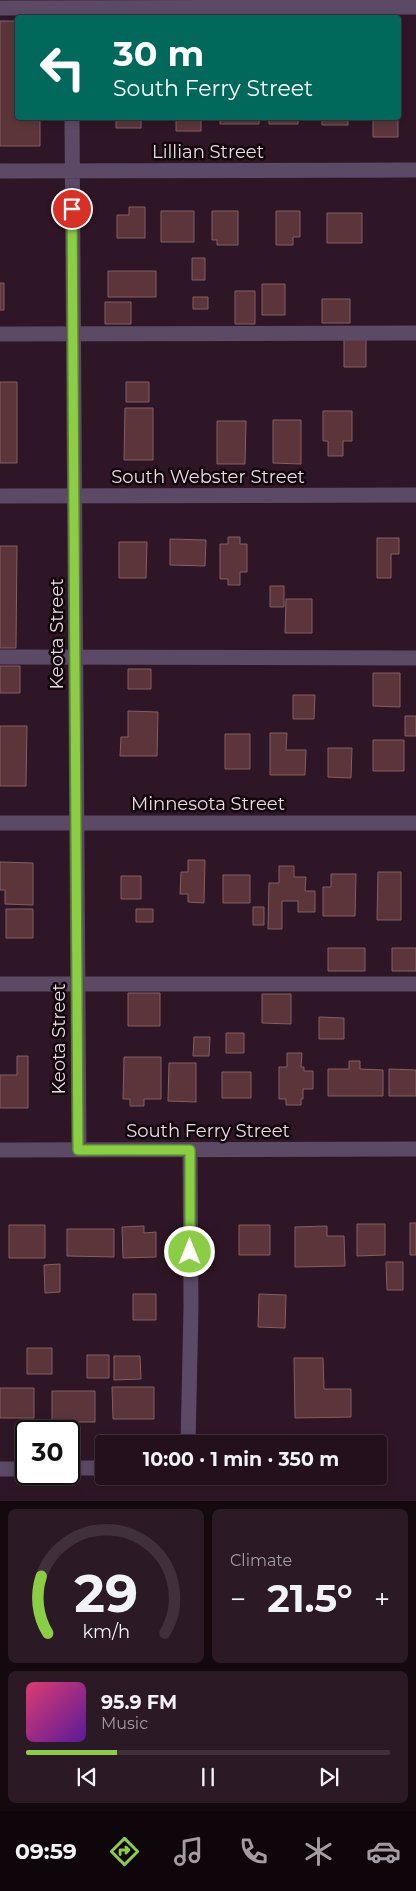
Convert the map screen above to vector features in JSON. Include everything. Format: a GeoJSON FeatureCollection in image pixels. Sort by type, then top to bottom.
{"type":"FeatureCollection","features":[{"type":"Feature","properties":{"kind":"street"},"geometry":{"type":"LineString","coordinates":[[0,8],[416,7]]}},
{"type":"Feature","properties":{"kind":"street","name":"Keota Street"},"geometry":{"type":"LineString","coordinates":[[72,120],[78,1150]]}},
{"type":"Feature","properties":{"kind":"street","name":"Lillian Street"},"geometry":{"type":"LineString","coordinates":[[0,171],[416,170]]}},
{"type":"Feature","properties":{"kind":"street"},"geometry":{"type":"LineString","coordinates":[[0,334],[416,333]]}},
{"type":"Feature","properties":{"kind":"street","name":"South Webster Street"},"geometry":{"type":"LineString","coordinates":[[0,496],[416,495]]}},
{"type":"Feature","properties":{"kind":"street"},"geometry":{"type":"LineString","coordinates":[[0,657],[416,658]]}},
{"type":"Feature","properties":{"kind":"street","name":"Minnesota Street"},"geometry":{"type":"LineString","coordinates":[[0,823],[416,823]]}},
{"type":"Feature","properties":{"kind":"street"},"geometry":{"type":"LineString","coordinates":[[0,984],[416,984]]}},
{"type":"Feature","properties":{"kind":"street","name":"South Ferry Street"},"geometry":{"type":"LineString","coordinates":[[0,1150],[416,1150]]}},
{"type":"Feature","properties":{"kind":"street"},"geometry":{"type":"LineString","coordinates":[[188,1435],[191,1307],[190,1150]]}},
{"type":"Feature","properties":{"kind":"street"},"geometry":{"type":"LineString","coordinates":[[80,1468],[95,1468]]}},
{"type":"Feature","properties":{"kind":"street"},"geometry":{"type":"LineString","coordinates":[[0,1469],[15,1469]]}},
{"type":"Feature","properties":{"kind":"building"},"geometry":{"type":"Polygon","coordinates":[[[0,21],[15,21],[15,120],[40,120],[40,146],[0,146],[0,21]]]}},
{"type":"Feature","properties":{"kind":"building"},"geometry":{"type":"Polygon","coordinates":[[[116,120],[141,120],[141,128],[116,128],[116,120]]]}},
{"type":"Feature","properties":{"kind":"building"},"geometry":{"type":"Polygon","coordinates":[[[176,120],[201,120],[201,131],[176,131],[176,120]]]}},
{"type":"Feature","properties":{"kind":"building"},"geometry":{"type":"Polygon","coordinates":[[[220,120],[259,120],[259,124],[220,124],[220,120]]]}},
{"type":"Feature","properties":{"kind":"building"},"geometry":{"type":"Polygon","coordinates":[[[269,120],[298,120],[298,124],[269,124],[269,120]]]}},
{"type":"Feature","properties":{"kind":"building"},"geometry":{"type":"Polygon","coordinates":[[[322,120],[348,120],[348,125],[322,125],[322,120]]]}},
{"type":"Feature","properties":{"kind":"building"},"geometry":{"type":"Polygon","coordinates":[[[373,120],[398,120],[398,137],[373,137],[373,120]]]}},
{"type":"Feature","properties":{"kind":"building"},"geometry":{"type":"Polygon","coordinates":[[[129,207],[145,207],[145,238],[117,238],[117,215],[129,215],[129,207]]]}},
{"type":"Feature","properties":{"kind":"building"},"geometry":{"type":"Polygon","coordinates":[[[161,211],[194,211],[194,242],[161,242],[161,211]]]}},
{"type":"Feature","properties":{"kind":"building"},"geometry":{"type":"Polygon","coordinates":[[[212,211],[238,211],[238,245],[217,245],[217,240],[212,240],[212,211]]]}},
{"type":"Feature","properties":{"kind":"building"},"geometry":{"type":"Polygon","coordinates":[[[276,211],[300,211],[300,237],[293,237],[293,245],[276,245],[276,211]]]}},
{"type":"Feature","properties":{"kind":"building"},"geometry":{"type":"Polygon","coordinates":[[[327,213],[362,213],[362,243],[327,243],[327,213]]]}},
{"type":"Feature","properties":{"kind":"building"},"geometry":{"type":"Polygon","coordinates":[[[192,258],[205,258],[205,280],[192,280],[192,258]]]}},
{"type":"Feature","properties":{"kind":"building"},"geometry":{"type":"Polygon","coordinates":[[[108,271],[156,271],[156,297],[108,297],[108,271]]]}},
{"type":"Feature","properties":{"kind":"building"},"geometry":{"type":"Polygon","coordinates":[[[0,283],[4,283],[4,310],[0,310],[0,283]]]}},
{"type":"Feature","properties":{"kind":"building"},"geometry":{"type":"Polygon","coordinates":[[[262,284],[285,284],[285,315],[262,315],[262,284]]]}},
{"type":"Feature","properties":{"kind":"building"},"geometry":{"type":"Polygon","coordinates":[[[235,291],[255,291],[255,324],[235,324],[235,291]]]}},
{"type":"Feature","properties":{"kind":"building"},"geometry":{"type":"Polygon","coordinates":[[[193,297],[208,297],[208,309],[193,309],[193,297]]]}},
{"type":"Feature","properties":{"kind":"building"},"geometry":{"type":"Polygon","coordinates":[[[322,299],[350,299],[350,323],[322,323],[322,299]]]}},
{"type":"Feature","properties":{"kind":"building"},"geometry":{"type":"Polygon","coordinates":[[[105,302],[131,302],[131,324],[105,324],[105,302]]]}},
{"type":"Feature","properties":{"kind":"building"},"geometry":{"type":"Polygon","coordinates":[[[344,339],[366,339],[366,367],[344,367],[344,339]]]}},
{"type":"Feature","properties":{"kind":"building"},"geometry":{"type":"Polygon","coordinates":[[[0,382],[17,382],[17,463],[0,463],[0,382]]]}},
{"type":"Feature","properties":{"kind":"building"},"geometry":{"type":"Polygon","coordinates":[[[126,382],[149,382],[149,402],[126,402],[126,382]]]}},
{"type":"Feature","properties":{"kind":"building"},"geometry":{"type":"Polygon","coordinates":[[[125,408],[153,408],[153,460],[124,460],[125,408]]]}},
{"type":"Feature","properties":{"kind":"building"},"geometry":{"type":"Polygon","coordinates":[[[323,411],[352,411],[352,441],[343,441],[343,456],[328,456],[328,441],[323,441],[323,411]]]}},
{"type":"Feature","properties":{"kind":"building"},"geometry":{"type":"Polygon","coordinates":[[[273,420],[301,420],[301,464],[273,463],[273,420]]]}},
{"type":"Feature","properties":{"kind":"building"},"geometry":{"type":"Polygon","coordinates":[[[217,421],[246,421],[245,464],[217,464],[217,421]]]}},
{"type":"Feature","properties":{"kind":"building"},"geometry":{"type":"Polygon","coordinates":[[[228,537],[240,537],[240,544],[247,544],[247,572],[240,572],[240,585],[228,585],[228,579],[220,579],[220,544],[228,544],[228,537]]]}},
{"type":"Feature","properties":{"kind":"building"},"geometry":{"type":"Polygon","coordinates":[[[377,538],[399,538],[399,554],[391,554],[391,578],[377,578],[377,538]]]}},
{"type":"Feature","properties":{"kind":"building"},"geometry":{"type":"Polygon","coordinates":[[[170,539],[206,540],[205,566],[170,565],[170,539]]]}},
{"type":"Feature","properties":{"kind":"building"},"geometry":{"type":"Polygon","coordinates":[[[119,542],[147,542],[146,578],[119,578],[119,542]]]}},
{"type":"Feature","properties":{"kind":"building"},"geometry":{"type":"Polygon","coordinates":[[[0,546],[17,546],[16,648],[0,648],[0,546]]]}},
{"type":"Feature","properties":{"kind":"building"},"geometry":{"type":"Polygon","coordinates":[[[270,586],[284,586],[284,607],[270,607],[270,586]]]}},
{"type":"Feature","properties":{"kind":"building"},"geometry":{"type":"Polygon","coordinates":[[[286,599],[312,599],[312,633],[285,633],[286,599]]]}},
{"type":"Feature","properties":{"kind":"building"},"geometry":{"type":"Polygon","coordinates":[[[0,666],[20,666],[20,693],[0,693],[0,666]]]}},
{"type":"Feature","properties":{"kind":"building"},"geometry":{"type":"Polygon","coordinates":[[[128,669],[151,669],[151,689],[128,689],[128,669]]]}},
{"type":"Feature","properties":{"kind":"building"},"geometry":{"type":"Polygon","coordinates":[[[373,673],[400,673],[400,707],[373,706],[373,673]]]}},
{"type":"Feature","properties":{"kind":"building"},"geometry":{"type":"Polygon","coordinates":[[[293,695],[315,695],[314,719],[293,719],[293,695]]]}},
{"type":"Feature","properties":{"kind":"building"},"geometry":{"type":"Polygon","coordinates":[[[128,711],[158,712],[157,756],[120,756],[121,737],[128,737],[128,711]]]}},
{"type":"Feature","properties":{"kind":"building"},"geometry":{"type":"Polygon","coordinates":[[[405,716],[416,716],[416,736],[405,736],[405,716]]]}},
{"type":"Feature","properties":{"kind":"building"},"geometry":{"type":"Polygon","coordinates":[[[0,726],[27,726],[26,786],[0,786],[0,726]]]}},
{"type":"Feature","properties":{"kind":"building"},"geometry":{"type":"Polygon","coordinates":[[[270,733],[287,733],[286,750],[306,750],[305,775],[270,775],[270,733]]]}},
{"type":"Feature","properties":{"kind":"building"},"geometry":{"type":"Polygon","coordinates":[[[225,734],[250,734],[250,769],[225,769],[225,734]]]}},
{"type":"Feature","properties":{"kind":"building"},"geometry":{"type":"Polygon","coordinates":[[[373,740],[404,740],[404,771],[373,771],[373,740]]]}},
{"type":"Feature","properties":{"kind":"building"},"geometry":{"type":"Polygon","coordinates":[[[328,748],[352,748],[351,778],[328,777],[328,748]]]}},
{"type":"Feature","properties":{"kind":"building"},"geometry":{"type":"Polygon","coordinates":[[[188,860],[205,860],[204,903],[188,902],[188,894],[180,894],[181,872],[188,872],[188,860]]]}},
{"type":"Feature","properties":{"kind":"building"},"geometry":{"type":"Polygon","coordinates":[[[0,862],[33,863],[33,905],[5,904],[5,890],[0,890],[0,862]]]}},
{"type":"Feature","properties":{"kind":"building"},"geometry":{"type":"Polygon","coordinates":[[[279,866],[294,866],[294,877],[306,877],[305,891],[315,891],[315,912],[298,912],[298,901],[282,901],[282,929],[268,929],[269,883],[279,883],[279,866]]]}},
{"type":"Feature","properties":{"kind":"building"},"geometry":{"type":"Polygon","coordinates":[[[378,872],[401,872],[401,920],[377,920],[378,872]]]}},
{"type":"Feature","properties":{"kind":"building"},"geometry":{"type":"Polygon","coordinates":[[[331,874],[356,874],[355,916],[323,916],[323,887],[331,887],[331,874]]]}},
{"type":"Feature","properties":{"kind":"building"},"geometry":{"type":"Polygon","coordinates":[[[223,875],[250,875],[250,903],[223,903],[223,875]]]}},
{"type":"Feature","properties":{"kind":"building"},"geometry":{"type":"Polygon","coordinates":[[[121,876],[141,876],[141,899],[121,899],[121,876]]]}},
{"type":"Feature","properties":{"kind":"building"},"geometry":{"type":"Polygon","coordinates":[[[253,907],[264,907],[264,925],[253,925],[253,907]]]}},
{"type":"Feature","properties":{"kind":"building"},"geometry":{"type":"Polygon","coordinates":[[[6,909],[33,909],[33,938],[6,938],[6,909]]]}},
{"type":"Feature","properties":{"kind":"building"},"geometry":{"type":"Polygon","coordinates":[[[136,909],[153,909],[153,922],[136,922],[136,909]]]}},
{"type":"Feature","properties":{"kind":"building"},"geometry":{"type":"Polygon","coordinates":[[[328,948],[365,948],[365,971],[328,971],[328,948]]]}},
{"type":"Feature","properties":{"kind":"building"},"geometry":{"type":"Polygon","coordinates":[[[392,948],[416,948],[416,971],[392,971],[392,948]]]}},
{"type":"Feature","properties":{"kind":"building"},"geometry":{"type":"Polygon","coordinates":[[[128,993],[160,993],[160,1026],[128,1026],[128,993]]]}},
{"type":"Feature","properties":{"kind":"building"},"geometry":{"type":"Polygon","coordinates":[[[262,994],[291,994],[291,1024],[262,1023],[262,994]]]}},
{"type":"Feature","properties":{"kind":"building"},"geometry":{"type":"Polygon","coordinates":[[[319,1017],[344,1018],[344,1039],[319,1039],[319,1017]]]}},
{"type":"Feature","properties":{"kind":"building"},"geometry":{"type":"Polygon","coordinates":[[[226,1033],[244,1033],[244,1053],[226,1053],[226,1033]]]}},
{"type":"Feature","properties":{"kind":"building"},"geometry":{"type":"Polygon","coordinates":[[[194,1037],[210,1037],[209,1056],[193,1056],[194,1037]]]}},
{"type":"Feature","properties":{"kind":"building"},"geometry":{"type":"Polygon","coordinates":[[[287,1053],[302,1053],[301,1067],[304,1067],[304,1071],[313,1071],[313,1089],[303,1089],[301,1105],[286,1105],[286,1099],[279,1099],[279,1067],[287,1067],[287,1053]]]}},
{"type":"Feature","properties":{"kind":"building"},"geometry":{"type":"Polygon","coordinates":[[[17,1056],[28,1056],[28,1108],[0,1108],[0,1075],[17,1075],[17,1056]]]}},
{"type":"Feature","properties":{"kind":"building"},"geometry":{"type":"Polygon","coordinates":[[[124,1057],[161,1057],[161,1099],[144,1099],[144,1106],[130,1106],[130,1099],[123,1099],[124,1057]]]}},
{"type":"Feature","properties":{"kind":"building"},"geometry":{"type":"Polygon","coordinates":[[[349,1061],[360,1061],[360,1069],[383,1070],[383,1096],[328,1096],[328,1069],[349,1069],[349,1061]]]}},
{"type":"Feature","properties":{"kind":"building"},"geometry":{"type":"Polygon","coordinates":[[[169,1063],[196,1063],[196,1102],[168,1101],[169,1063]]]}},
{"type":"Feature","properties":{"kind":"building"},"geometry":{"type":"Polygon","coordinates":[[[389,1069],[416,1070],[416,1096],[389,1096],[389,1069]]]}},
{"type":"Feature","properties":{"kind":"building"},"geometry":{"type":"Polygon","coordinates":[[[222,1072],[251,1072],[251,1098],[222,1098],[222,1072]]]}},
{"type":"Feature","properties":{"kind":"building"},"geometry":{"type":"Polygon","coordinates":[[[410,1223],[416,1223],[416,1255],[410,1255],[410,1223]]]}},
{"type":"Feature","properties":{"kind":"building"},"geometry":{"type":"Polygon","coordinates":[[[357,1224],[385,1224],[385,1255],[357,1256],[357,1224]]]}},
{"type":"Feature","properties":{"kind":"building"},"geometry":{"type":"Polygon","coordinates":[[[9,1225],[45,1225],[45,1258],[9,1258],[9,1225]]]}},
{"type":"Feature","properties":{"kind":"building"},"geometry":{"type":"Polygon","coordinates":[[[239,1225],[270,1225],[270,1255],[239,1255],[239,1225]]]}},
{"type":"Feature","properties":{"kind":"building"},"geometry":{"type":"Polygon","coordinates":[[[144,1226],[144,1233],[156,1232],[156,1257],[123,1258],[122,1227],[144,1226]]]}},
{"type":"Feature","properties":{"kind":"building"},"geometry":{"type":"Polygon","coordinates":[[[327,1226],[327,1236],[344,1236],[345,1266],[295,1267],[295,1227],[327,1226]]]}},
{"type":"Feature","properties":{"kind":"building"},"geometry":{"type":"Polygon","coordinates":[[[67,1229],[114,1229],[114,1257],[67,1256],[67,1229]]]}},
{"type":"Feature","properties":{"kind":"building"},"geometry":{"type":"Polygon","coordinates":[[[386,1262],[403,1262],[403,1290],[387,1290],[386,1262]]]}},
{"type":"Feature","properties":{"kind":"building"},"geometry":{"type":"Polygon","coordinates":[[[60,1264],[60,1292],[45,1293],[44,1265],[60,1264]]]}},
{"type":"Feature","properties":{"kind":"building"},"geometry":{"type":"Polygon","coordinates":[[[133,1294],[156,1294],[156,1320],[133,1320],[133,1294]]]}},
{"type":"Feature","properties":{"kind":"building"},"geometry":{"type":"Polygon","coordinates":[[[259,1294],[286,1295],[285,1328],[258,1327],[259,1294]]]}},
{"type":"Feature","properties":{"kind":"building"},"geometry":{"type":"Polygon","coordinates":[[[27,1348],[52,1348],[52,1374],[27,1374],[27,1348]]]}},
{"type":"Feature","properties":{"kind":"building"},"geometry":{"type":"Polygon","coordinates":[[[87,1355],[109,1355],[109,1378],[87,1378],[87,1355]]]}},
{"type":"Feature","properties":{"kind":"building"},"geometry":{"type":"Polygon","coordinates":[[[114,1356],[140,1356],[141,1379],[114,1380],[114,1356]]]}},
{"type":"Feature","properties":{"kind":"building"},"geometry":{"type":"Polygon","coordinates":[[[294,1358],[323,1358],[324,1389],[351,1389],[351,1417],[295,1418],[294,1358]]]}},
{"type":"Feature","properties":{"kind":"building"},"geometry":{"type":"Polygon","coordinates":[[[112,1387],[154,1387],[154,1419],[113,1419],[112,1387]]]}},
{"type":"Feature","properties":{"kind":"building"},"geometry":{"type":"Polygon","coordinates":[[[0,1388],[34,1388],[34,1418],[0,1418],[0,1388]]]}},
{"type":"Feature","properties":{"kind":"building"},"geometry":{"type":"Polygon","coordinates":[[[52,1391],[95,1391],[95,1422],[52,1420],[52,1391]]]}},
{"type":"Feature","properties":{"kind":"route"},"geometry":{"type":"LineString","coordinates":[[72,209],[78,1150],[190,1150],[190,1252]]}}]}
